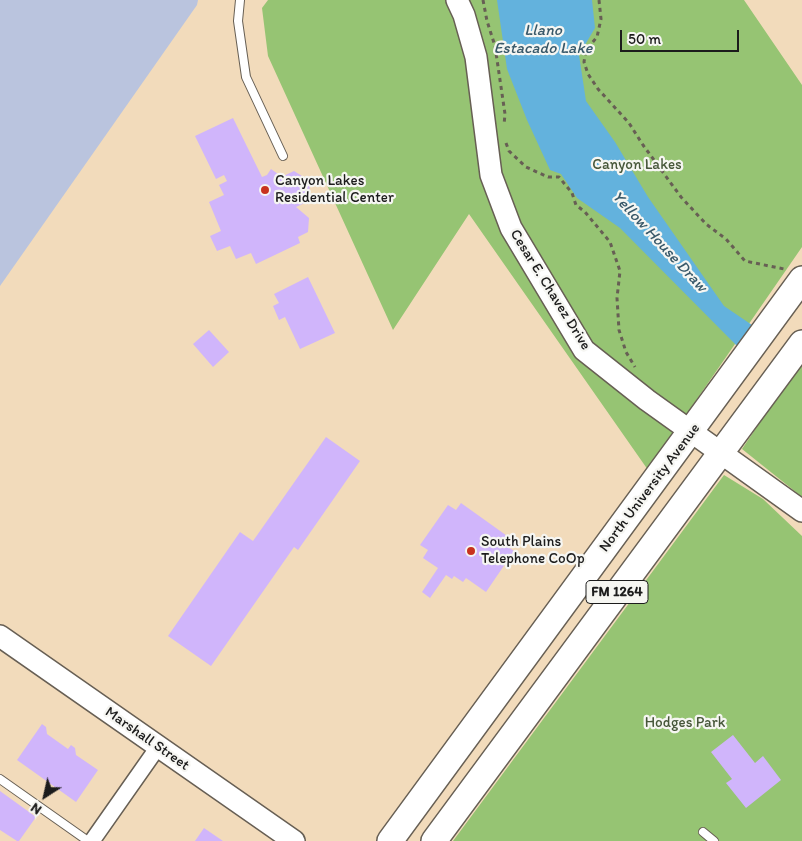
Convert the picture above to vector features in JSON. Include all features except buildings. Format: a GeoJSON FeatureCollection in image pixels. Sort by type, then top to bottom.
{"type":"FeatureCollection","features":[{"type":"Feature","properties":{"kind":"main road","name":"North University Avenue"},"geometry":{"type":"LineString","coordinates":[[390,841],[692,432],[797,275]]}},
{"type":"Feature","properties":{"kind":"main road","name":"FM 1264"},"geometry":{"type":"LineString","coordinates":[[434,841],[802,344]]}},
{"type":"Feature","properties":{"kind":"street","name":"Cesar E. Chavez Drive"},"geometry":{"type":"LineString","coordinates":[[458,0],[476,57],[491,175],[511,228],[584,350],[647,400],[802,510]]}},
{"type":"Feature","properties":{"kind":"street","name":"Marshall Street"},"geometry":{"type":"LineString","coordinates":[[0,636],[294,841]]}},
{"type":"Feature","properties":{"kind":"street"},"geometry":{"type":"LineString","coordinates":[[92,841],[158,747]]}},
{"type":"Feature","properties":{"kind":"lane"},"geometry":{"type":"LineString","coordinates":[[240,0],[238,21],[246,77],[283,156]]}},
{"type":"Feature","properties":{"kind":"lane"},"geometry":{"type":"LineString","coordinates":[[0,779],[88,841]]}},
{"type":"Feature","properties":{"kind":"lane"},"geometry":{"type":"LineString","coordinates":[[703,832],[714,841]]}},
{"type":"Feature","properties":{"kind":"path"},"geometry":{"type":"LineString","coordinates":[[483,0],[486,21],[495,46],[505,114],[504,128]]}},
{"type":"Feature","properties":{"kind":"path"},"geometry":{"type":"LineString","coordinates":[[599,0],[601,19],[597,37],[586,50],[584,62],[588,74],[598,89],[629,123],[681,198],[706,224],[726,239],[745,261],[797,275]]}},
{"type":"Feature","properties":{"kind":"path"},"geometry":{"type":"LineString","coordinates":[[504,136],[509,151],[526,167],[548,178],[558,177],[572,193],[576,205],[585,212],[610,242],[620,271],[617,298],[619,330],[626,352],[638,371]]}},
{"type":"Feature","properties":{"kind":"shaded area"},"geometry":{"type":"Polygon","coordinates":[[[0,0],[198,0],[197,5],[0,286],[0,0]]]}},
{"type":"Feature","properties":{"kind":"green space","name":"Canyon Lakes"},"geometry":{"type":"Polygon","coordinates":[[[268,0],[744,0],[802,85],[802,247],[648,470],[469,214],[393,330],[268,56],[262,8],[268,0]]]}},
{"type":"Feature","properties":{"kind":"green space"},"geometry":{"type":"Polygon","coordinates":[[[802,360],[802,497],[742,449],[802,360]]]}},
{"type":"Feature","properties":{"kind":"green space","name":"Hodges Park"},"geometry":{"type":"Polygon","coordinates":[[[724,475],[763,499],[802,536],[802,841],[453,841],[724,475]]]}},
{"type":"Feature","properties":{"kind":"water","name":"Llano Estacado Lake"},"geometry":{"type":"Polygon","coordinates":[[[497,0],[592,0],[595,28],[579,55],[586,101],[615,142],[648,197],[724,306],[752,325],[737,346],[620,228],[577,198],[561,174],[550,170],[527,120],[507,69],[497,0]]]}},
{"type":"Feature","properties":{"kind":"place","name":"Canyon Lakes Residential Center"},"geometry":{"type":"Point","coordinates":[265,190]}},
{"type":"Feature","properties":{"kind":"place","name":"South Plains Telephone CoOp"},"geometry":{"type":"Point","coordinates":[471,551]}},
{"type":"Feature","properties":{"kind":"water label","name":"Yellow House Draw"},"geometry":{"type":"Point","coordinates":[659,242]}}]}
